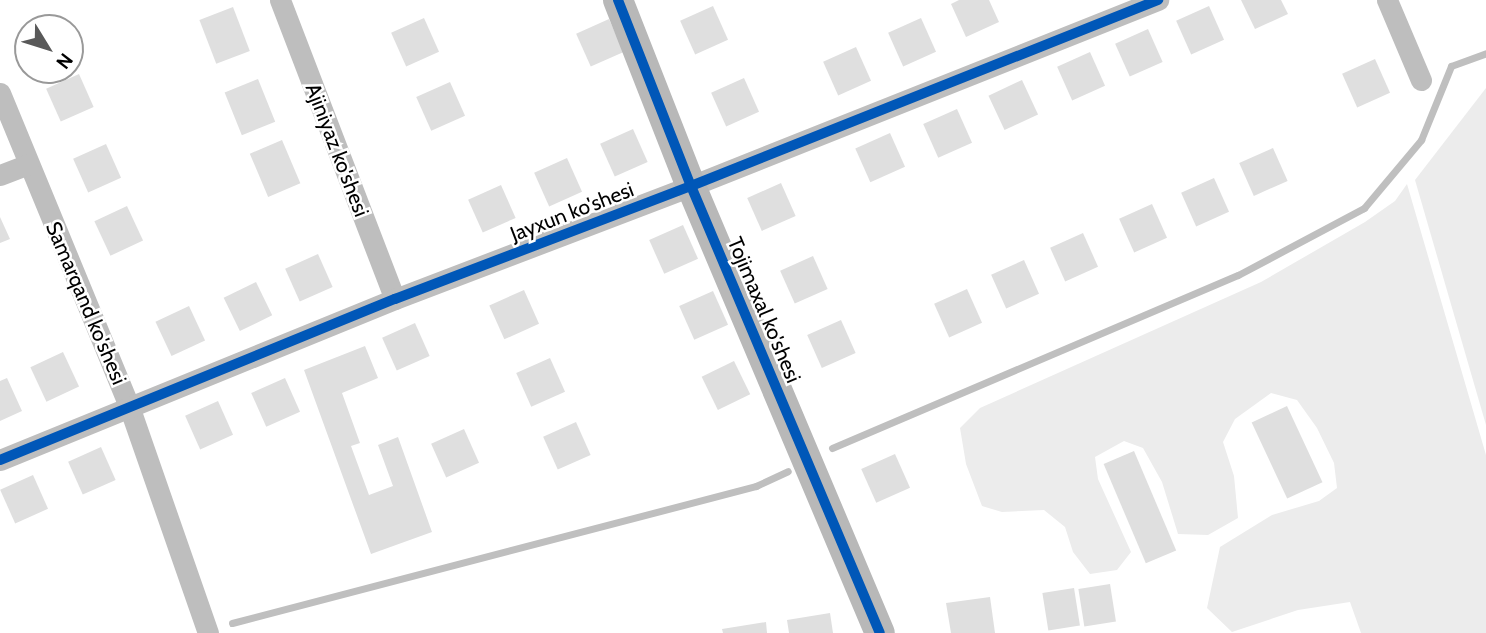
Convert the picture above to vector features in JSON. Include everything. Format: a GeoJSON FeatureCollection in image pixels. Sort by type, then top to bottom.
{"type":"FeatureCollection","features":[{"type":"Feature","properties":{"kind":"street","name":"Ajiniyaz ko'shesi"},"geometry":{"type":"LineString","coordinates":[[280,0],[395,299]]}},
{"type":"Feature","properties":{"kind":"street","name":"Tojimaxal ko'shesi"},"geometry":{"type":"LineString","coordinates":[[618,0],[691,186],[880,633]]}},
{"type":"Feature","properties":{"kind":"street","name":"Jayxun ko'shesi"},"geometry":{"type":"LineString","coordinates":[[0,460],[395,299],[691,186],[1158,0]]}},
{"type":"Feature","properties":{"kind":"street"},"geometry":{"type":"LineString","coordinates":[[1387,0],[1421,80]]}},
{"type":"Feature","properties":{"kind":"street","name":"Samarqand ko'shesi"},"geometry":{"type":"LineString","coordinates":[[0,93],[130,409],[208,633]]}},
{"type":"Feature","properties":{"kind":"street"},"geometry":{"type":"LineString","coordinates":[[0,175],[28,164]]}},
{"type":"Feature","properties":{"kind":"shaded area"},"geometry":{"type":"Polygon","coordinates":[[[1486,88],[1486,425],[1415,180],[1486,88]]]}},
{"type":"Feature","properties":{"kind":"shaded area"},"geometry":{"type":"Polygon","coordinates":[[[1407,184],[1486,455],[1486,633],[1361,633],[1350,602],[1298,610],[1232,632],[1207,608],[1220,547],[1272,515],[1319,501],[1337,488],[1334,463],[1317,428],[1297,400],[1271,393],[1235,419],[1223,442],[1234,476],[1238,518],[1208,535],[1178,534],[1162,482],[1143,448],[1124,441],[1095,457],[1098,479],[1131,552],[1117,570],[1090,574],[1073,552],[1065,527],[1044,510],[1002,512],[982,506],[966,464],[960,428],[980,408],[1261,282],[1365,222],[1395,201],[1407,184]]]}},
{"type":"Feature","properties":{"kind":"building"},"geometry":{"type":"Polygon","coordinates":[[[959,0],[989,0],[999,22],[966,37],[951,4],[959,0]]]}},
{"type":"Feature","properties":{"kind":"building"},"geometry":{"type":"Polygon","coordinates":[[[1241,0],[1281,0],[1288,14],[1255,29],[1241,0]]]}},
{"type":"Feature","properties":{"kind":"building"},"geometry":{"type":"Polygon","coordinates":[[[713,6],[728,40],[695,54],[680,21],[713,6]]]}},
{"type":"Feature","properties":{"kind":"building"},"geometry":{"type":"Polygon","coordinates":[[[1209,6],[1224,40],[1191,54],[1176,21],[1209,6]]]}},
{"type":"Feature","properties":{"kind":"building"},"geometry":{"type":"Polygon","coordinates":[[[233,7],[250,51],[216,64],[199,20],[233,7]]]}},
{"type":"Feature","properties":{"kind":"building"},"geometry":{"type":"Polygon","coordinates":[[[424,18],[439,52],[406,66],[391,33],[424,18]]]}},
{"type":"Feature","properties":{"kind":"building"},"geometry":{"type":"Polygon","coordinates":[[[921,18],[936,52],[903,66],[888,33],[921,18]]]}},
{"type":"Feature","properties":{"kind":"building"},"geometry":{"type":"Polygon","coordinates":[[[609,19],[624,52],[591,67],[576,34],[609,19]]]}},
{"type":"Feature","properties":{"kind":"building"},"geometry":{"type":"Polygon","coordinates":[[[1148,29],[1163,62],[1130,77],[1115,44],[1148,29]]]}},
{"type":"Feature","properties":{"kind":"building"},"geometry":{"type":"Polygon","coordinates":[[[856,47],[871,81],[838,95],[823,62],[856,47]]]}},
{"type":"Feature","properties":{"kind":"building"},"geometry":{"type":"Polygon","coordinates":[[[1090,52],[1105,86],[1072,100],[1057,67],[1090,52]]]}},
{"type":"Feature","properties":{"kind":"building"},"geometry":{"type":"Polygon","coordinates":[[[1375,59],[1390,93],[1357,107],[1342,74],[1375,59]]]}},
{"type":"Feature","properties":{"kind":"building"},"geometry":{"type":"Polygon","coordinates":[[[744,78],[759,112],[726,126],[711,93],[744,78]]]}},
{"type":"Feature","properties":{"kind":"building"},"geometry":{"type":"Polygon","coordinates":[[[258,79],[275,122],[242,135],[225,92],[258,79]]]}},
{"type":"Feature","properties":{"kind":"building"},"geometry":{"type":"Polygon","coordinates":[[[1022,80],[1038,114],[1005,130],[988,96],[1022,80]]]}},
{"type":"Feature","properties":{"kind":"building"},"geometry":{"type":"Polygon","coordinates":[[[450,82],[465,116],[431,131],[416,97],[450,82]]]}},
{"type":"Feature","properties":{"kind":"building"},"geometry":{"type":"Polygon","coordinates":[[[57,84],[83,84],[94,107],[61,122],[46,89],[57,84]]]}},
{"type":"Feature","properties":{"kind":"building"},"geometry":{"type":"Polygon","coordinates":[[[957,109],[972,143],[938,158],[923,124],[957,109]]]}},
{"type":"Feature","properties":{"kind":"building"},"geometry":{"type":"Polygon","coordinates":[[[633,129],[648,162],[615,177],[600,144],[633,129]]]}},
{"type":"Feature","properties":{"kind":"building"},"geometry":{"type":"Polygon","coordinates":[[[890,133],[905,167],[870,182],[855,148],[890,133]]]}},
{"type":"Feature","properties":{"kind":"building"},"geometry":{"type":"Polygon","coordinates":[[[282,140],[300,183],[268,197],[250,154],[282,140]]]}},
{"type":"Feature","properties":{"kind":"building"},"geometry":{"type":"Polygon","coordinates":[[[106,144],[121,178],[88,192],[73,159],[106,144]]]}},
{"type":"Feature","properties":{"kind":"building"},"geometry":{"type":"Polygon","coordinates":[[[1273,148],[1288,181],[1254,196],[1239,163],[1273,148]]]}},
{"type":"Feature","properties":{"kind":"building"},"geometry":{"type":"Polygon","coordinates":[[[567,158],[582,192],[549,206],[534,173],[567,158]]]}},
{"type":"Feature","properties":{"kind":"building"},"geometry":{"type":"Polygon","coordinates":[[[1214,178],[1229,212],[1196,226],[1181,193],[1214,178]]]}},
{"type":"Feature","properties":{"kind":"building"},"geometry":{"type":"Polygon","coordinates":[[[781,183],[796,216],[762,231],[747,198],[781,183]]]}},
{"type":"Feature","properties":{"kind":"building"},"geometry":{"type":"Polygon","coordinates":[[[501,185],[516,218],[483,233],[468,200],[501,185]]]}},
{"type":"Feature","properties":{"kind":"building"},"geometry":{"type":"Polygon","coordinates":[[[1152,204],[1167,238],[1134,252],[1119,219],[1152,204]]]}},
{"type":"Feature","properties":{"kind":"building"},"geometry":{"type":"Polygon","coordinates":[[[127,206],[143,240],[110,256],[94,221],[127,206]]]}},
{"type":"Feature","properties":{"kind":"building"},"geometry":{"type":"Polygon","coordinates":[[[0,217],[10,239],[0,243],[0,217]]]}},
{"type":"Feature","properties":{"kind":"building"},"geometry":{"type":"Polygon","coordinates":[[[683,225],[698,259],[664,274],[649,240],[683,225]]]}},
{"type":"Feature","properties":{"kind":"building"},"geometry":{"type":"Polygon","coordinates":[[[1083,233],[1098,267],[1065,281],[1050,248],[1083,233]]]}},
{"type":"Feature","properties":{"kind":"building"},"geometry":{"type":"Polygon","coordinates":[[[318,254],[333,287],[300,302],[285,269],[318,254]]]}},
{"type":"Feature","properties":{"kind":"building"},"geometry":{"type":"Polygon","coordinates":[[[813,256],[828,289],[795,304],[780,271],[813,256]]]}},
{"type":"Feature","properties":{"kind":"building"},"geometry":{"type":"Polygon","coordinates":[[[1024,260],[1039,294],[1006,308],[991,275],[1024,260]]]}},
{"type":"Feature","properties":{"kind":"building"},"geometry":{"type":"Polygon","coordinates":[[[256,282],[272,315],[240,331],[224,298],[256,282]]]}},
{"type":"Feature","properties":{"kind":"building"},"geometry":{"type":"Polygon","coordinates":[[[967,289],[982,323],[949,337],[934,304],[967,289]]]}},
{"type":"Feature","properties":{"kind":"building"},"geometry":{"type":"Polygon","coordinates":[[[524,290],[539,324],[504,339],[489,305],[524,290]]]}},
{"type":"Feature","properties":{"kind":"building"},"geometry":{"type":"Polygon","coordinates":[[[713,291],[728,325],[694,340],[679,306],[713,291]]]}},
{"type":"Feature","properties":{"kind":"building"},"geometry":{"type":"Polygon","coordinates":[[[189,306],[205,340],[172,356],[155,322],[189,306]]]}},
{"type":"Feature","properties":{"kind":"building"},"geometry":{"type":"Polygon","coordinates":[[[841,320],[856,353],[822,368],[807,335],[841,320]]]}},
{"type":"Feature","properties":{"kind":"building"},"geometry":{"type":"Polygon","coordinates":[[[415,323],[430,356],[397,371],[382,338],[415,323]]]}},
{"type":"Feature","properties":{"kind":"building"},"geometry":{"type":"Polygon","coordinates":[[[365,346],[378,378],[342,393],[360,443],[351,446],[369,495],[393,486],[378,445],[398,437],[432,532],[371,554],[304,370],[365,346]]]}},
{"type":"Feature","properties":{"kind":"building"},"geometry":{"type":"Polygon","coordinates":[[[63,352],[79,386],[46,402],[30,367],[63,352]]]}},
{"type":"Feature","properties":{"kind":"building"},"geometry":{"type":"Polygon","coordinates":[[[550,358],[565,392],[531,407],[516,373],[550,358]]]}},
{"type":"Feature","properties":{"kind":"building"},"geometry":{"type":"Polygon","coordinates":[[[734,361],[750,394],[718,410],[702,377],[734,361]]]}},
{"type":"Feature","properties":{"kind":"building"},"geometry":{"type":"Polygon","coordinates":[[[7,378],[22,411],[0,421],[0,381],[7,378]]]}},
{"type":"Feature","properties":{"kind":"building"},"geometry":{"type":"Polygon","coordinates":[[[285,378],[300,412],[266,427],[251,393],[285,378]]]}},
{"type":"Feature","properties":{"kind":"building"},"geometry":{"type":"Polygon","coordinates":[[[218,401],[233,435],[200,449],[185,416],[218,401]]]}},
{"type":"Feature","properties":{"kind":"building"},"geometry":{"type":"Polygon","coordinates":[[[1287,406],[1322,482],[1287,499],[1252,422],[1287,406]]]}},
{"type":"Feature","properties":{"kind":"building"},"geometry":{"type":"Polygon","coordinates":[[[576,422],[591,455],[558,470],[543,437],[576,422]]]}},
{"type":"Feature","properties":{"kind":"building"},"geometry":{"type":"Polygon","coordinates":[[[464,429],[479,463],[446,477],[431,444],[464,429]]]}},
{"type":"Feature","properties":{"kind":"building"},"geometry":{"type":"Polygon","coordinates":[[[101,447],[116,480],[83,495],[68,462],[101,447]]]}},
{"type":"Feature","properties":{"kind":"building"},"geometry":{"type":"Polygon","coordinates":[[[1134,451],[1176,550],[1146,563],[1104,464],[1134,451]]]}},
{"type":"Feature","properties":{"kind":"building"},"geometry":{"type":"Polygon","coordinates":[[[895,454],[910,488],[876,503],[861,469],[895,454]]]}},
{"type":"Feature","properties":{"kind":"building"},"geometry":{"type":"Polygon","coordinates":[[[33,475],[48,509],[15,523],[0,490],[33,475]]]}},
{"type":"Feature","properties":{"kind":"building"},"geometry":{"type":"Polygon","coordinates":[[[1110,584],[1116,622],[1084,627],[1078,589],[1110,584]]]}},
{"type":"Feature","properties":{"kind":"building"},"geometry":{"type":"Polygon","coordinates":[[[1074,588],[1080,626],[1048,631],[1042,593],[1074,588]]]}},
{"type":"Feature","properties":{"kind":"building"},"geometry":{"type":"Polygon","coordinates":[[[990,597],[995,633],[951,633],[946,603],[990,597]]]}},
{"type":"Feature","properties":{"kind":"building"},"geometry":{"type":"Polygon","coordinates":[[[830,613],[833,633],[789,633],[787,620],[830,613]]]}},
{"type":"Feature","properties":{"kind":"building"},"geometry":{"type":"Polygon","coordinates":[[[766,622],[767,633],[723,633],[722,629],[766,622]]]}},
{"type":"Feature","properties":{"kind":"waterway"},"geometry":{"type":"LineString","coordinates":[[832,448],[1238,275],[1364,208],[1421,140],[1451,66],[1486,53]]}},
{"type":"Feature","properties":{"kind":"waterway"},"geometry":{"type":"LineString","coordinates":[[232,623],[756,486],[788,471]]}},
{"type":"Feature","properties":{"kind":"cycle path"},"geometry":{"type":"LineString","coordinates":[[618,0],[691,186],[880,633]]}},
{"type":"Feature","properties":{"kind":"cycle path"},"geometry":{"type":"LineString","coordinates":[[0,460],[395,299],[691,186],[1158,0]]}}]}
